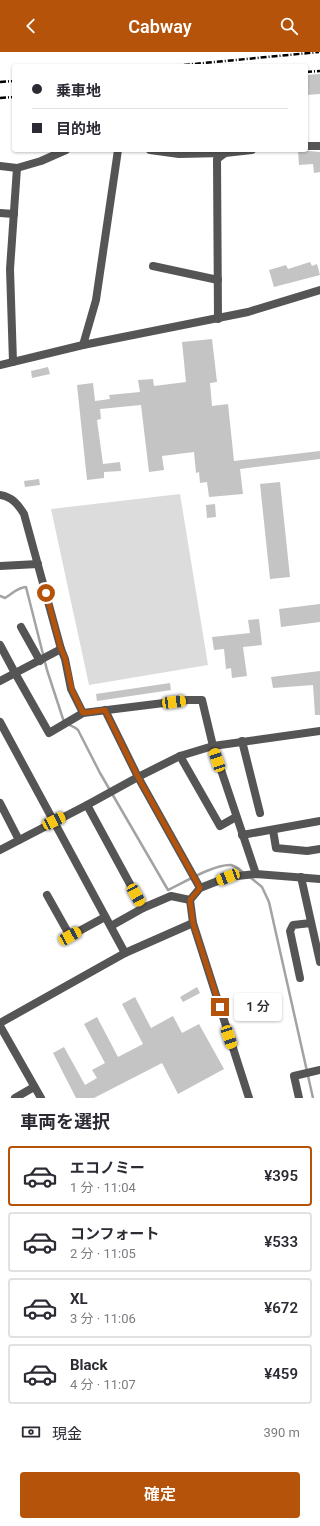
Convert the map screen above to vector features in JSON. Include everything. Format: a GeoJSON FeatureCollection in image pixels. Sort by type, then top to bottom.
{"type":"FeatureCollection","features":[{"type":"Feature","properties":{"kind":"street"},"geometry":{"type":"LineString","coordinates":[[308,146],[320,146]]}},
{"type":"Feature","properties":{"kind":"street"},"geometry":{"type":"LineString","coordinates":[[0,166],[17,168],[41,161],[61,152]]}},
{"type":"Feature","properties":{"kind":"street"},"geometry":{"type":"LineString","coordinates":[[83,345],[96,300],[118,152]]}},
{"type":"Feature","properties":{"kind":"street"},"geometry":{"type":"LineString","coordinates":[[164,152],[179,154],[234,152]]}},
{"type":"Feature","properties":{"kind":"street"},"geometry":{"type":"LineString","coordinates":[[218,319],[217,159],[225,153]]}},
{"type":"Feature","properties":{"kind":"street"},"geometry":{"type":"LineString","coordinates":[[13,362],[10,269],[17,168]]}},
{"type":"Feature","properties":{"kind":"street"},"geometry":{"type":"LineString","coordinates":[[0,213],[14,214]]}},
{"type":"Feature","properties":{"kind":"street"},"geometry":{"type":"LineString","coordinates":[[153,266],[218,280]]}},
{"type":"Feature","properties":{"kind":"street"},"geometry":{"type":"LineString","coordinates":[[0,365],[83,345],[248,312],[320,290]]}},
{"type":"Feature","properties":{"kind":"street"},"geometry":{"type":"LineString","coordinates":[[0,495],[8,497],[17,503],[24,514],[61,649],[65,658],[72,690],[83,713]]}},
{"type":"Feature","properties":{"kind":"street"},"geometry":{"type":"LineString","coordinates":[[0,566],[38,564]]}},
{"type":"Feature","properties":{"kind":"street"},"geometry":{"type":"LineString","coordinates":[[20,627],[40,661]]}},
{"type":"Feature","properties":{"kind":"street"},"geometry":{"type":"LineString","coordinates":[[0,644],[49,733],[83,713],[188,700],[202,700],[213,746],[256,874]]}},
{"type":"Feature","properties":{"kind":"street"},"geometry":{"type":"LineString","coordinates":[[0,681],[61,649]]}},
{"type":"Feature","properties":{"kind":"street"},"geometry":{"type":"LineString","coordinates":[[105,710],[138,777],[200,888]]}},
{"type":"Feature","properties":{"kind":"street"},"geometry":{"type":"LineString","coordinates":[[0,722],[125,953]]}},
{"type":"Feature","properties":{"kind":"street"},"geometry":{"type":"LineString","coordinates":[[0,850],[180,756],[213,746],[320,731]]}},
{"type":"Feature","properties":{"kind":"street"},"geometry":{"type":"LineString","coordinates":[[242,741],[260,813]]}},
{"type":"Feature","properties":{"kind":"street"},"geometry":{"type":"LineString","coordinates":[[180,756],[220,826],[236,817]]}},
{"type":"Feature","properties":{"kind":"street"},"geometry":{"type":"LineString","coordinates":[[0,803],[19,840]]}},
{"type":"Feature","properties":{"kind":"street"},"geometry":{"type":"LineString","coordinates":[[87,805],[143,908]]}},
{"type":"Feature","properties":{"kind":"street"},"geometry":{"type":"LineString","coordinates":[[242,835],[320,821]]}},
{"type":"Feature","properties":{"kind":"street"},"geometry":{"type":"LineString","coordinates":[[273,830],[276,848],[307,851],[320,849]]}},
{"type":"Feature","properties":{"kind":"street"},"geometry":{"type":"LineString","coordinates":[[249,1098],[193,923],[190,900],[200,888],[228,877],[256,874],[320,879]]}},
{"type":"Feature","properties":{"kind":"street"},"geometry":{"type":"LineString","coordinates":[[301,877],[320,962]]}},
{"type":"Feature","properties":{"kind":"street"},"geometry":{"type":"LineString","coordinates":[[48,895],[70,936],[105,916]]}},
{"type":"Feature","properties":{"kind":"street"},"geometry":{"type":"LineString","coordinates":[[111,926],[143,908],[171,896],[190,900]]}},
{"type":"Feature","properties":{"kind":"street"},"geometry":{"type":"LineString","coordinates":[[41,1098],[0,1024],[125,953],[193,923]]}},
{"type":"Feature","properties":{"kind":"street"},"geometry":{"type":"LineString","coordinates":[[300,978],[290,931],[293,925],[311,923]]}},
{"type":"Feature","properties":{"kind":"street"},"geometry":{"type":"LineString","coordinates":[[299,1098],[294,1076],[320,1070]]}},
{"type":"Feature","properties":{"kind":"street"},"geometry":{"type":"LineString","coordinates":[[15,1098],[34,1087]]}},
{"type":"Feature","properties":{"kind":"shaded area"},"geometry":{"type":"Polygon","coordinates":[[[180,494],[208,665],[89,685],[51,509],[180,494]]]}},
{"type":"Feature","properties":{"kind":"building"},"geometry":{"type":"Polygon","coordinates":[[[320,74],[320,94],[308,95],[308,75],[320,74]]]}},
{"type":"Feature","properties":{"kind":"building"},"geometry":{"type":"Polygon","coordinates":[[[298,152],[320,152],[320,172],[314,173],[313,164],[299,165],[298,152]]]}},
{"type":"Feature","properties":{"kind":"building"},"geometry":{"type":"Polygon","coordinates":[[[310,262],[312,266],[317,264],[320,275],[274,287],[269,270],[286,265],[288,269],[310,262]]]}},
{"type":"Feature","properties":{"kind":"building"},"geometry":{"type":"Polygon","coordinates":[[[212,339],[217,382],[210,383],[212,406],[228,404],[234,461],[320,451],[320,459],[240,469],[243,494],[209,497],[207,482],[200,483],[199,472],[196,473],[194,452],[162,456],[164,470],[149,472],[141,405],[100,409],[101,419],[97,420],[103,464],[120,462],[121,471],[104,472],[104,478],[87,480],[77,385],[93,383],[95,401],[110,399],[109,395],[140,392],[138,380],[153,379],[154,386],[186,382],[182,342],[212,339]]]}},
{"type":"Feature","properties":{"kind":"building"},"geometry":{"type":"Polygon","coordinates":[[[48,367],[50,374],[32,378],[31,371],[48,367]]]}},
{"type":"Feature","properties":{"kind":"building"},"geometry":{"type":"Polygon","coordinates":[[[39,479],[40,485],[25,487],[24,481],[39,479]]]}},
{"type":"Feature","properties":{"kind":"building"},"geometry":{"type":"Polygon","coordinates":[[[280,482],[290,577],[270,579],[260,484],[280,482]]]}},
{"type":"Feature","properties":{"kind":"building"},"geometry":{"type":"Polygon","coordinates":[[[215,504],[216,517],[207,518],[206,505],[215,504]]]}},
{"type":"Feature","properties":{"kind":"building"},"geometry":{"type":"Polygon","coordinates":[[[320,604],[320,622],[281,627],[279,609],[320,604]]]}},
{"type":"Feature","properties":{"kind":"building"},"geometry":{"type":"Polygon","coordinates":[[[259,619],[262,645],[243,647],[247,676],[232,678],[231,668],[226,669],[224,649],[214,650],[212,637],[250,633],[248,620],[259,619]]]}},
{"type":"Feature","properties":{"kind":"building"},"geometry":{"type":"Polygon","coordinates":[[[320,671],[320,715],[315,715],[313,685],[273,688],[271,677],[320,671]]]}},
{"type":"Feature","properties":{"kind":"building"},"geometry":{"type":"Polygon","coordinates":[[[170,683],[171,690],[97,701],[96,694],[170,683]]]}},
{"type":"Feature","properties":{"kind":"building"},"geometry":{"type":"Polygon","coordinates":[[[197,987],[200,993],[183,1002],[180,997],[197,987]]]}},
{"type":"Feature","properties":{"kind":"building"},"geometry":{"type":"Polygon","coordinates":[[[135,997],[151,1028],[173,1016],[182,1033],[199,1024],[224,1069],[178,1094],[162,1063],[94,1098],[76,1098],[53,1053],[64,1047],[85,1085],[97,1078],[92,1070],[105,1063],[84,1024],[97,1017],[118,1057],[143,1044],[122,1004],[135,997]]]}},
{"type":"Feature","properties":{"kind":"waterway"},"geometry":{"type":"LineString","coordinates":[[0,596],[5,598],[18,589],[26,587],[47,670],[64,722],[78,730],[100,773],[168,890],[208,871],[224,866],[231,865],[244,873]]}},
{"type":"Feature","properties":{"kind":"waterway"},"geometry":{"type":"LineString","coordinates":[[250,877],[262,887],[269,902],[313,1098]]}},
{"type":"Feature","properties":{"kind":"railway"},"geometry":{"type":"LineString","coordinates":[[194,64],[319,52]]}},
{"type":"Feature","properties":{"kind":"railway"},"geometry":{"type":"LineString","coordinates":[[308,72],[320,71]]}},
{"type":"Feature","properties":{"kind":"railway"},"geometry":{"type":"LineString","coordinates":[[0,82],[12,81]]}},
{"type":"Feature","properties":{"kind":"railway"},"geometry":{"type":"LineString","coordinates":[[0,98],[12,97]]}},
{"type":"Feature","properties":{"kind":"route"},"geometry":{"type":"LineString","coordinates":[[46,593],[61,649],[65,658],[72,690],[83,713],[105,710],[138,777],[200,888],[190,900],[193,923],[220,1007]]}}]}
